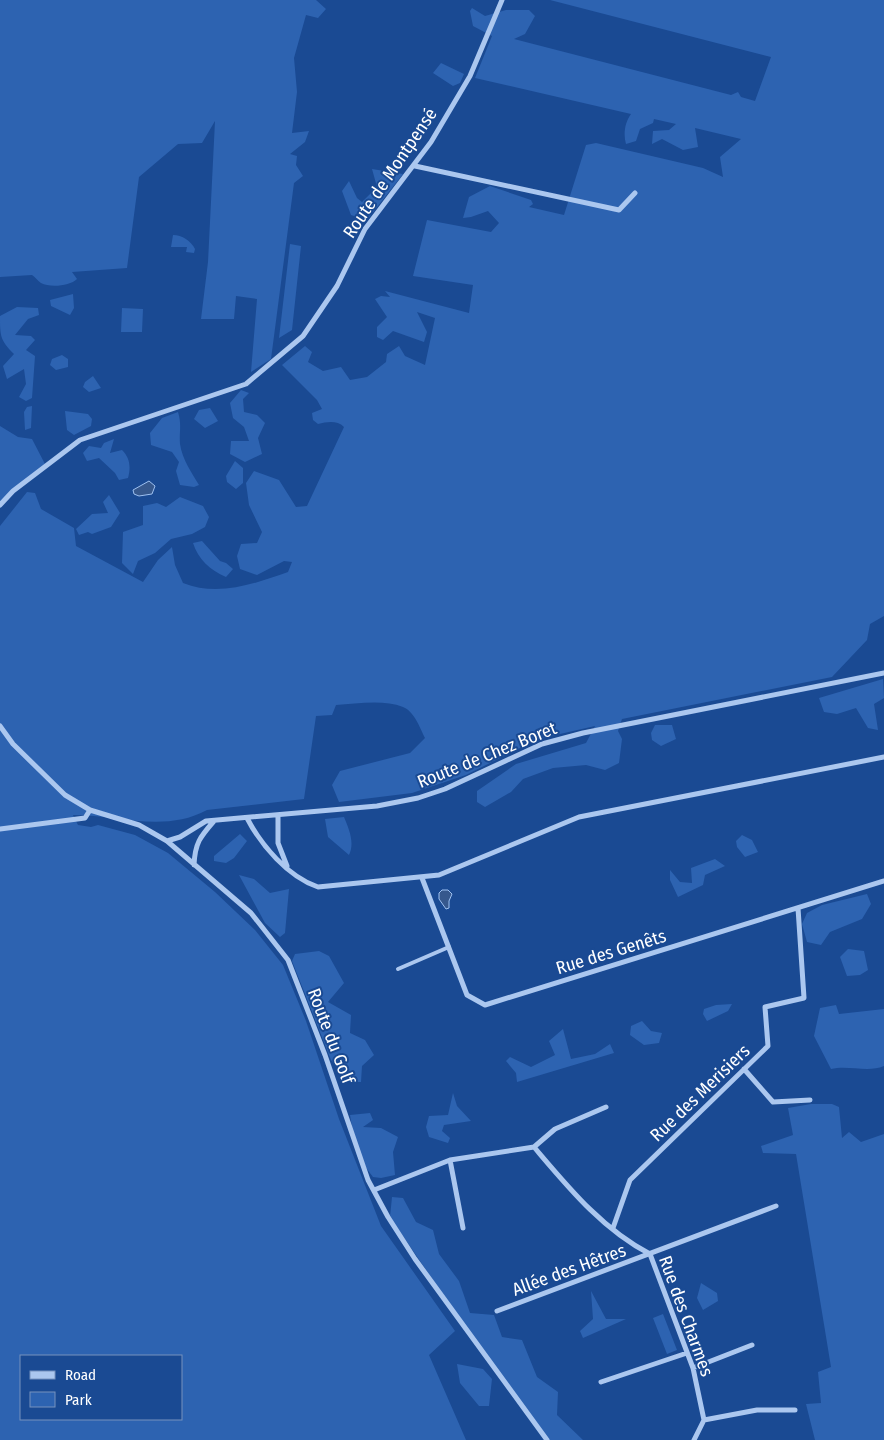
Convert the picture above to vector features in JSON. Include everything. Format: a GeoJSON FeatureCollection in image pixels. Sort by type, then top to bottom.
{"type":"FeatureCollection","features":[{"type":"Feature","properties":{"kind":"street","name":"Route de Montpensé"},"geometry":{"type":"LineString","coordinates":[[0,505],[13,492],[80,440],[246,384],[303,336],[337,286],[364,230],[415,166],[470,76],[502,0]]}},
{"type":"Feature","properties":{"kind":"street"},"geometry":{"type":"LineString","coordinates":[[415,166],[619,210],[635,192]]}},
{"type":"Feature","properties":{"kind":"street","name":"Route de Chez Boret"},"geometry":{"type":"LineString","coordinates":[[167,841],[180,837],[206,821],[377,806],[418,798],[445,789],[542,744],[583,733],[884,673]]}},
{"type":"Feature","properties":{"kind":"street","name":"Route du Golf"},"geometry":{"type":"LineString","coordinates":[[0,726],[13,744],[65,795],[90,810],[139,825],[167,841],[251,913],[288,960],[325,1055],[368,1180],[388,1217],[415,1259],[547,1440]]}},
{"type":"Feature","properties":{"kind":"street"},"geometry":{"type":"LineString","coordinates":[[247,818],[256,836],[288,868],[307,883],[318,887],[422,878],[439,875],[579,817],[884,757]]}},
{"type":"Feature","properties":{"kind":"street"},"geometry":{"type":"LineString","coordinates":[[0,829],[86,818],[90,810]]}},
{"type":"Feature","properties":{"kind":"street"},"geometry":{"type":"LineString","coordinates":[[278,815],[278,843],[288,868]]}},
{"type":"Feature","properties":{"kind":"street"},"geometry":{"type":"LineString","coordinates":[[194,865],[195,849],[201,836],[214,821]]}},
{"type":"Feature","properties":{"kind":"street","name":"Rue des Genêts"},"geometry":{"type":"LineString","coordinates":[[422,878],[467,994],[485,1005],[884,881]]}},
{"type":"Feature","properties":{"kind":"street","name":"Rue des Merisiers"},"geometry":{"type":"LineString","coordinates":[[612,1228],[630,1180],[768,1046],[765,1007],[804,998],[798,908]]}},
{"type":"Feature","properties":{"kind":"street"},"geometry":{"type":"LineString","coordinates":[[744,1069],[772,1102],[810,1100]]}},
{"type":"Feature","properties":{"kind":"street"},"geometry":{"type":"LineString","coordinates":[[374,1190],[450,1160],[534,1147],[555,1128],[606,1107]]}},
{"type":"Feature","properties":{"kind":"street","name":"Rue des Charmes"},"geometry":{"type":"LineString","coordinates":[[534,1147],[578,1200],[634,1246],[650,1254],[692,1368],[704,1420]]}},
{"type":"Feature","properties":{"kind":"street"},"geometry":{"type":"LineString","coordinates":[[450,1160],[463,1228]]}},
{"type":"Feature","properties":{"kind":"street","name":"Allée des Hêtres"},"geometry":{"type":"LineString","coordinates":[[497,1311],[776,1206]]}},
{"type":"Feature","properties":{"kind":"street"},"geometry":{"type":"LineString","coordinates":[[692,1368],[752,1345]]}},
{"type":"Feature","properties":{"kind":"street"},"geometry":{"type":"LineString","coordinates":[[601,1382],[687,1353]]}},
{"type":"Feature","properties":{"kind":"street"},"geometry":{"type":"LineString","coordinates":[[694,1440],[704,1420],[757,1410],[795,1410]]}},
{"type":"Feature","properties":{"kind":"lane"},"geometry":{"type":"LineString","coordinates":[[398,969],[449,947]]}},
{"type":"Feature","properties":{"kind":"green space"},"geometry":{"type":"Polygon","coordinates":[[[0,0],[316,0],[326,9],[318,18],[306,15],[294,58],[297,92],[292,133],[309,131],[305,142],[290,154],[297,156],[296,165],[303,176],[294,183],[271,359],[251,372],[257,299],[236,296],[234,319],[201,319],[208,262],[215,121],[202,143],[178,144],[139,177],[127,268],[72,272],[77,279],[60,286],[45,285],[32,275],[0,277],[0,0]]]}},
{"type":"Feature","properties":{"kind":"green space"},"geometry":{"type":"Polygon","coordinates":[[[550,0],[884,0],[884,616],[870,624],[867,640],[832,677],[622,719],[618,731],[622,739],[619,763],[605,770],[586,765],[553,768],[523,779],[511,792],[485,807],[477,802],[477,791],[516,764],[586,743],[595,726],[538,739],[466,775],[412,793],[339,802],[332,785],[340,771],[410,753],[425,738],[413,716],[403,707],[387,703],[336,705],[332,715],[316,716],[304,799],[207,810],[191,817],[158,822],[73,815],[78,825],[91,827],[98,825],[135,835],[168,853],[215,892],[255,930],[283,965],[306,1021],[339,1119],[381,1226],[455,1331],[429,1355],[466,1440],[0,1440],[0,526],[27,492],[35,493],[41,509],[74,528],[76,546],[143,582],[158,560],[172,547],[175,565],[183,583],[196,587],[223,589],[236,587],[288,572],[292,562],[284,561],[257,575],[240,569],[237,556],[241,544],[257,543],[262,532],[249,505],[246,483],[254,471],[279,480],[296,507],[307,506],[344,427],[335,422],[318,424],[313,420],[312,413],[322,409],[317,400],[282,365],[305,346],[312,352],[308,362],[323,371],[341,367],[350,380],[367,377],[386,362],[387,354],[399,346],[405,356],[425,365],[435,318],[417,312],[427,332],[424,342],[393,331],[383,340],[377,337],[377,327],[387,317],[375,299],[381,296],[390,297],[385,291],[469,313],[473,285],[413,276],[427,220],[491,232],[499,223],[488,211],[463,218],[469,197],[490,186],[531,200],[533,204],[529,207],[564,215],[586,145],[596,143],[703,168],[723,177],[720,157],[741,139],[695,128],[698,147],[683,150],[662,139],[652,144],[653,131],[669,130],[676,124],[654,119],[653,123],[640,129],[636,141],[626,144],[625,128],[631,114],[475,78],[492,36],[473,26],[470,11],[472,8],[485,16],[506,10],[529,10],[535,16],[525,34],[514,39],[731,95],[738,92],[741,97],[755,101],[771,57],[550,0]]]}},
{"type":"Feature","properties":{"kind":"green space"},"geometry":{"type":"Polygon","coordinates":[[[441,63],[464,74],[460,83],[453,86],[433,73],[441,63]]]}},
{"type":"Feature","properties":{"kind":"green space"},"geometry":{"type":"Polygon","coordinates":[[[372,169],[403,174],[367,220],[351,215],[342,191],[349,181],[357,198],[362,202],[377,187],[372,169]]]}},
{"type":"Feature","properties":{"kind":"green space"},"geometry":{"type":"Polygon","coordinates":[[[173,235],[183,237],[189,241],[195,249],[194,253],[186,252],[187,247],[171,247],[173,235]]]}},
{"type":"Feature","properties":{"kind":"green space"},"geometry":{"type":"Polygon","coordinates":[[[290,244],[301,246],[292,330],[279,338],[290,244]]]}},
{"type":"Feature","properties":{"kind":"green space"},"geometry":{"type":"Polygon","coordinates":[[[73,294],[74,308],[70,315],[51,306],[50,300],[73,294]]]}},
{"type":"Feature","properties":{"kind":"green space"},"geometry":{"type":"Polygon","coordinates":[[[17,307],[38,308],[39,315],[28,319],[15,335],[31,336],[35,340],[26,350],[35,356],[32,398],[26,401],[19,397],[26,384],[24,369],[7,379],[3,366],[14,354],[2,337],[0,316],[17,307]]]}},
{"type":"Feature","properties":{"kind":"green space"},"geometry":{"type":"Polygon","coordinates":[[[122,308],[143,309],[142,332],[121,332],[122,308]]]}},
{"type":"Feature","properties":{"kind":"green space"},"geometry":{"type":"Polygon","coordinates":[[[62,355],[68,359],[68,367],[56,370],[50,365],[52,359],[62,355]]]}},
{"type":"Feature","properties":{"kind":"green space"},"geometry":{"type":"Polygon","coordinates":[[[93,376],[101,388],[89,392],[83,387],[85,382],[93,376]]]}},
{"type":"Feature","properties":{"kind":"green space"},"geometry":{"type":"Polygon","coordinates":[[[241,390],[249,393],[243,399],[244,412],[257,415],[265,423],[258,438],[262,454],[245,462],[230,454],[231,441],[249,441],[244,427],[233,418],[230,403],[241,390]]]}},
{"type":"Feature","properties":{"kind":"green space"},"geometry":{"type":"Polygon","coordinates":[[[32,406],[31,428],[25,430],[24,412],[27,407],[32,406]]]}},
{"type":"Feature","properties":{"kind":"green space"},"geometry":{"type":"Polygon","coordinates":[[[210,408],[218,421],[205,428],[194,419],[199,410],[210,408]]]}},
{"type":"Feature","properties":{"kind":"green space"},"geometry":{"type":"Polygon","coordinates":[[[65,411],[88,414],[92,419],[91,426],[74,435],[67,430],[65,411]]]}},
{"type":"Feature","properties":{"kind":"green space"},"geometry":{"type":"Polygon","coordinates":[[[178,412],[181,450],[199,485],[194,487],[180,485],[176,471],[179,462],[172,452],[151,445],[150,433],[162,418],[178,412]]]}},
{"type":"Feature","properties":{"kind":"green space"},"geometry":{"type":"Polygon","coordinates":[[[0,426],[18,437],[32,439],[46,466],[0,505],[0,426]]]}},
{"type":"Feature","properties":{"kind":"green space"},"geometry":{"type":"Polygon","coordinates":[[[114,439],[110,453],[122,450],[125,453],[129,463],[128,478],[119,480],[115,473],[99,458],[87,461],[83,453],[89,446],[101,448],[104,443],[114,439]]]}},
{"type":"Feature","properties":{"kind":"green space"},"geometry":{"type":"Polygon","coordinates":[[[235,461],[243,468],[243,483],[236,489],[227,482],[226,476],[235,461]]]}},
{"type":"Feature","properties":{"kind":"green space"},"geometry":{"type":"Polygon","coordinates":[[[109,495],[120,513],[111,527],[92,534],[88,532],[79,535],[76,529],[92,514],[108,513],[103,502],[109,495]]]}},
{"type":"Feature","properties":{"kind":"green space"},"geometry":{"type":"Polygon","coordinates":[[[180,497],[203,506],[209,517],[205,527],[192,534],[171,539],[155,553],[138,561],[133,574],[122,563],[123,532],[143,525],[143,506],[157,503],[166,507],[180,497]]]}},
{"type":"Feature","properties":{"kind":"green space"},"geometry":{"type":"Polygon","coordinates":[[[202,541],[220,561],[233,569],[226,577],[215,571],[201,559],[193,543],[202,541]]]}},
{"type":"Feature","properties":{"kind":"green space"},"geometry":{"type":"Polygon","coordinates":[[[883,679],[884,698],[874,704],[878,730],[868,728],[856,708],[837,714],[824,712],[819,698],[883,679]]]}},
{"type":"Feature","properties":{"kind":"green space"},"geometry":{"type":"Polygon","coordinates":[[[655,725],[672,725],[676,739],[661,746],[652,740],[651,733],[655,725]]]}},
{"type":"Feature","properties":{"kind":"green space"},"geometry":{"type":"Polygon","coordinates":[[[344,817],[351,841],[349,855],[328,837],[325,819],[344,817]]]}},
{"type":"Feature","properties":{"kind":"green space"},"geometry":{"type":"Polygon","coordinates":[[[240,834],[247,841],[234,858],[226,863],[214,861],[214,856],[240,834]]]}},
{"type":"Feature","properties":{"kind":"green space"},"geometry":{"type":"Polygon","coordinates":[[[742,835],[752,840],[758,852],[745,857],[737,847],[736,841],[742,835]]]}},
{"type":"Feature","properties":{"kind":"green space"},"geometry":{"type":"Polygon","coordinates":[[[715,859],[725,866],[705,875],[703,885],[678,897],[670,880],[670,870],[680,882],[692,883],[691,868],[715,859]]]}},
{"type":"Feature","properties":{"kind":"green space"},"geometry":{"type":"Polygon","coordinates":[[[239,875],[254,879],[270,893],[289,889],[285,933],[280,937],[265,923],[239,875]]]}},
{"type":"Feature","properties":{"kind":"green space"},"geometry":{"type":"Polygon","coordinates":[[[867,894],[871,904],[862,919],[830,932],[821,945],[807,942],[802,924],[807,913],[822,905],[867,894]]]}},
{"type":"Feature","properties":{"kind":"green space"},"geometry":{"type":"Polygon","coordinates":[[[848,949],[864,951],[868,970],[860,975],[847,976],[840,957],[848,949]]]}},
{"type":"Feature","properties":{"kind":"green space"},"geometry":{"type":"Polygon","coordinates":[[[319,951],[329,956],[344,983],[328,1002],[351,1015],[350,1033],[365,1040],[374,1055],[362,1066],[361,1082],[347,1082],[331,1060],[292,961],[295,954],[319,951]]]}},
{"type":"Feature","properties":{"kind":"green space"},"geometry":{"type":"Polygon","coordinates":[[[732,1004],[728,1011],[707,1021],[703,1014],[704,1009],[716,1005],[732,1004]]]}},
{"type":"Feature","properties":{"kind":"green space"},"geometry":{"type":"Polygon","coordinates":[[[836,1005],[839,1014],[884,1009],[884,1066],[872,1069],[831,1069],[814,1036],[820,1008],[836,1005]]]}},
{"type":"Feature","properties":{"kind":"green space"},"geometry":{"type":"Polygon","coordinates":[[[642,1021],[651,1031],[662,1033],[659,1043],[644,1045],[630,1035],[631,1026],[642,1021]]]}},
{"type":"Feature","properties":{"kind":"green space"},"geometry":{"type":"Polygon","coordinates":[[[563,1029],[571,1059],[595,1054],[610,1044],[614,1053],[517,1082],[516,1073],[506,1061],[510,1057],[531,1067],[555,1055],[549,1041],[563,1029]]]}},
{"type":"Feature","properties":{"kind":"green space"},"geometry":{"type":"Polygon","coordinates":[[[453,1093],[457,1106],[471,1121],[444,1125],[442,1131],[450,1138],[448,1143],[429,1137],[426,1127],[429,1116],[448,1115],[453,1093]]]}},
{"type":"Feature","properties":{"kind":"green space"},"geometry":{"type":"Polygon","coordinates":[[[811,1104],[832,1104],[839,1107],[842,1138],[849,1132],[861,1142],[884,1134],[884,1440],[815,1440],[806,1404],[821,1403],[818,1372],[831,1367],[796,1154],[763,1153],[761,1146],[793,1135],[788,1108],[811,1104]]]}},
{"type":"Feature","properties":{"kind":"green space"},"geometry":{"type":"Polygon","coordinates":[[[370,1113],[373,1120],[363,1127],[381,1128],[398,1137],[393,1152],[395,1175],[381,1178],[373,1177],[357,1156],[350,1115],[370,1113]]]}},
{"type":"Feature","properties":{"kind":"green space"},"geometry":{"type":"Polygon","coordinates":[[[392,1197],[403,1198],[416,1222],[433,1230],[439,1254],[459,1281],[470,1313],[494,1315],[502,1337],[522,1340],[537,1377],[558,1392],[557,1415],[583,1440],[547,1440],[463,1324],[390,1217],[392,1197]]]}},
{"type":"Feature","properties":{"kind":"green space"},"geometry":{"type":"Polygon","coordinates":[[[701,1283],[717,1293],[718,1301],[703,1310],[697,1298],[701,1283]]]}},
{"type":"Feature","properties":{"kind":"green space"},"geometry":{"type":"Polygon","coordinates":[[[591,1291],[606,1319],[626,1319],[583,1338],[580,1331],[593,1319],[591,1291]]]}},
{"type":"Feature","properties":{"kind":"green space"},"geometry":{"type":"Polygon","coordinates":[[[663,1314],[677,1350],[667,1354],[653,1318],[663,1314]]]}},
{"type":"Feature","properties":{"kind":"green space"},"geometry":{"type":"Polygon","coordinates":[[[457,1364],[483,1369],[492,1379],[489,1406],[479,1406],[460,1383],[457,1364]]]}},
{"type":"Feature","properties":{"kind":"shaded area"},"geometry":{"type":"Polygon","coordinates":[[[149,481],[155,486],[152,494],[139,496],[134,494],[133,490],[149,481]]]}},
{"type":"Feature","properties":{"kind":"shaded area"},"geometry":{"type":"Polygon","coordinates":[[[442,890],[448,890],[452,894],[449,908],[446,909],[439,899],[439,893],[442,890]]]}}]}
